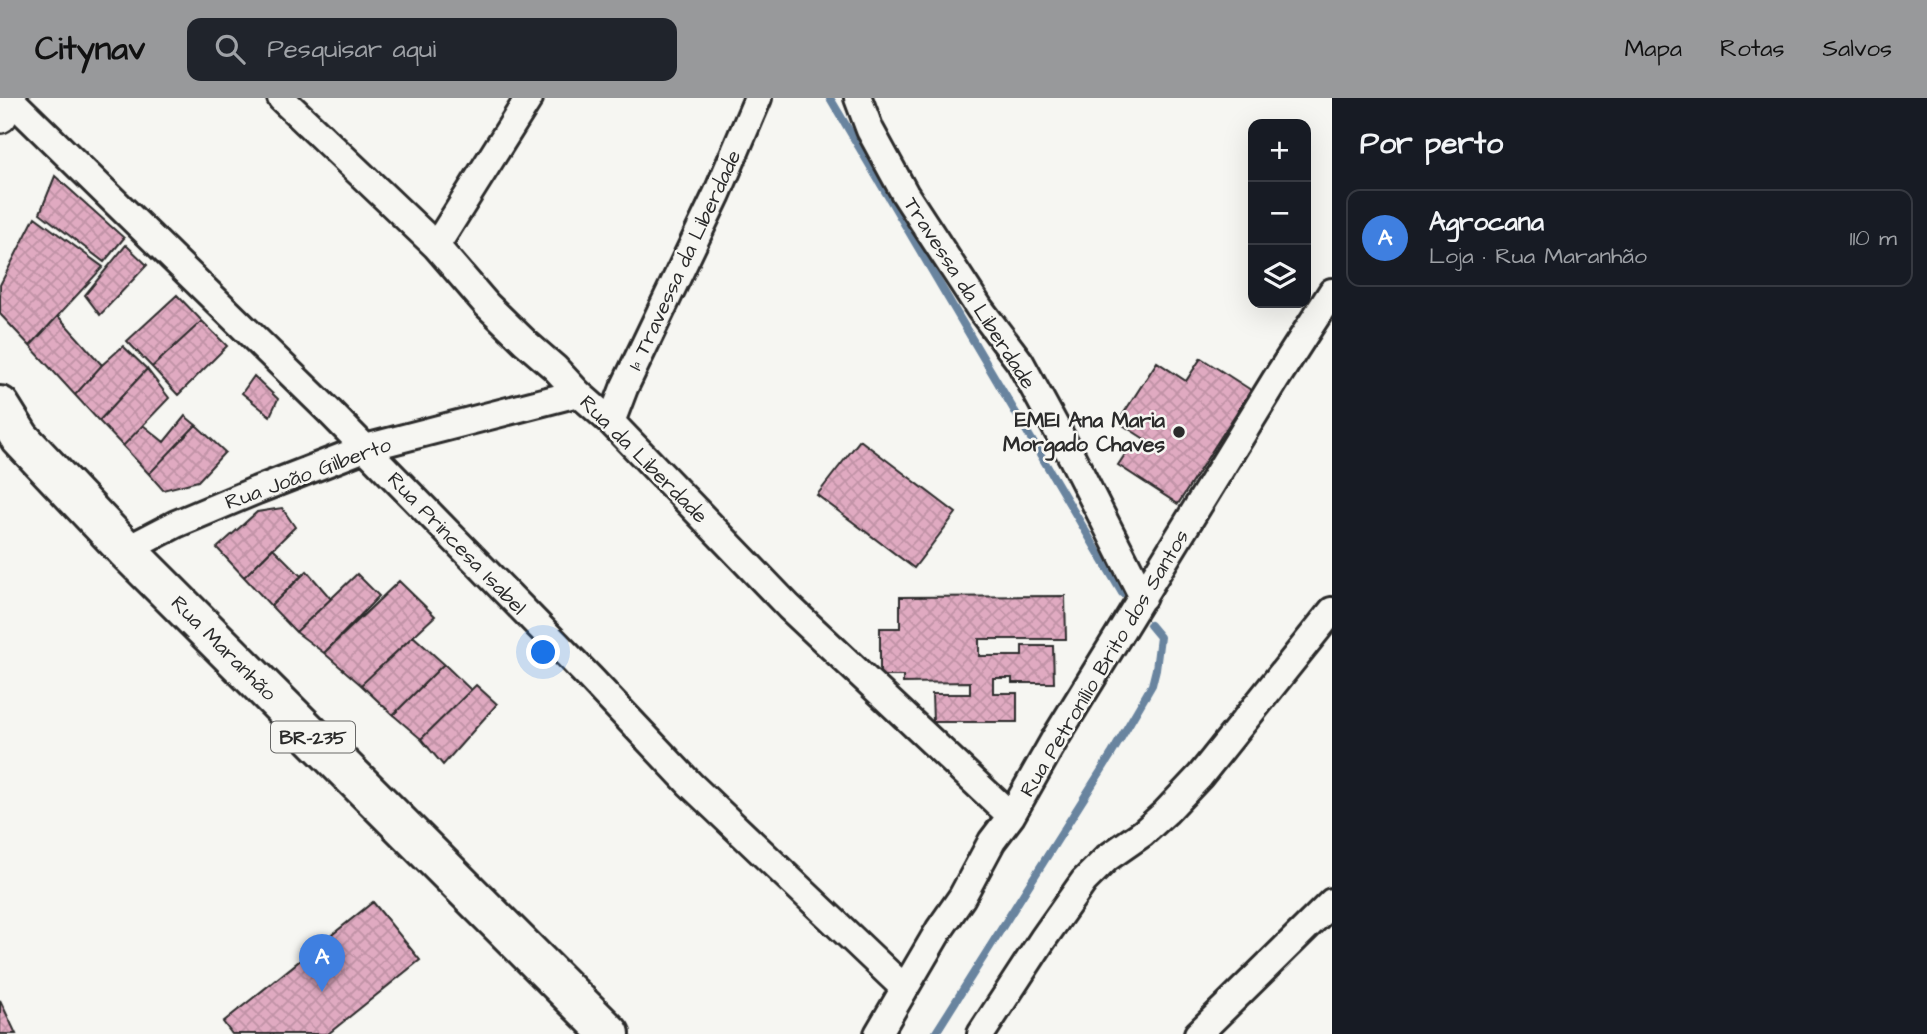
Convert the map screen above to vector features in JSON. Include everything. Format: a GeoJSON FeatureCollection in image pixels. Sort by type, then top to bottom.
{"type":"FeatureCollection","features":[{"type":"Feature","properties":{"kind":"highway","name":"BR-235"},"geometry":{"type":"LineString","coordinates":[[0,406],[10,433]]}},
{"type":"Feature","properties":{"kind":"highway","name":"Rua Maranhão"},"geometry":{"type":"LineString","coordinates":[[10,433],[610,1034]]}},
{"type":"Feature","properties":{"kind":"main road"},"geometry":{"type":"LineString","coordinates":[[0,116],[9,98]]}},
{"type":"Feature","properties":{"kind":"street","name":"Rua Princesa Isabel"},"geometry":{"type":"LineString","coordinates":[[9,98],[328,410],[690,784],[904,988]]}},
{"type":"Feature","properties":{"kind":"street"},"geometry":{"type":"LineString","coordinates":[[436,246],[530,98]]}},
{"type":"Feature","properties":{"kind":"street","name":"1ª Travessa da Liberdade"},"geometry":{"type":"LineString","coordinates":[[611,422],[624,387],[706,216],[758,98]]}},
{"type":"Feature","properties":{"kind":"street","name":"Travessa da Liberdade"},"geometry":{"type":"LineString","coordinates":[[858,98],[870,130],[905,194],[980,309],[1020,362],[1143,597]]}},
{"type":"Feature","properties":{"kind":"street","name":"Rua da Liberdade"},"geometry":{"type":"LineString","coordinates":[[289,101],[436,246],[487,305],[611,422],[789,607],[1011,816]]}},
{"type":"Feature","properties":{"kind":"street","name":"Rua Petronílio Brito dos Santos"},"geometry":{"type":"LineString","coordinates":[[878,1034],[939,930],[962,897],[992,841],[1011,816],[1056,737],[1332,292]]}},
{"type":"Feature","properties":{"kind":"street","name":"Rua João Gilberto"},"geometry":{"type":"LineString","coordinates":[[126,550],[176,524],[365,448],[578,393]]}},
{"type":"Feature","properties":{"kind":"street"},"geometry":{"type":"LineString","coordinates":[[981,1034],[1084,881],[1107,858],[1143,833],[1200,776],[1332,611]]}},
{"type":"Feature","properties":{"kind":"street"},"geometry":{"type":"LineString","coordinates":[[1198,1034],[1332,902]]}},
{"type":"Feature","properties":{"kind":"building"},"geometry":{"type":"Polygon","coordinates":[[[55,176],[124,238],[104,262],[40,213],[55,176]]]}},
{"type":"Feature","properties":{"kind":"building"},"geometry":{"type":"Polygon","coordinates":[[[35,217],[103,267],[30,346],[0,314],[0,285],[35,217]]]}},
{"type":"Feature","properties":{"kind":"building"},"geometry":{"type":"Polygon","coordinates":[[[126,245],[147,265],[100,315],[85,295],[126,245]]]}},
{"type":"Feature","properties":{"kind":"building"},"geometry":{"type":"Polygon","coordinates":[[[177,295],[202,321],[152,367],[127,341],[177,295]]]}},
{"type":"Feature","properties":{"kind":"building"},"geometry":{"type":"Polygon","coordinates":[[[58,316],[102,365],[75,395],[30,346],[58,316]]]}},
{"type":"Feature","properties":{"kind":"building"},"geometry":{"type":"Polygon","coordinates":[[[202,321],[227,346],[178,395],[152,367],[202,321]]]}},
{"type":"Feature","properties":{"kind":"building"},"geometry":{"type":"Polygon","coordinates":[[[123,346],[147,369],[99,421],[75,395],[123,346]]]}},
{"type":"Feature","properties":{"kind":"building","name":"EMEI Ana Maria Morgado Chaves"},"geometry":{"type":"Polygon","coordinates":[[[1201,358],[1251,390],[1178,504],[1118,465],[1133,442],[1149,452],[1154,445],[1118,422],[1157,362],[1186,381],[1201,358]]]}},
{"type":"Feature","properties":{"kind":"building"},"geometry":{"type":"Polygon","coordinates":[[[147,369],[169,398],[123,446],[99,421],[147,369]]]}},
{"type":"Feature","properties":{"kind":"building"},"geometry":{"type":"Polygon","coordinates":[[[254,376],[278,399],[270,416],[242,393],[254,376]]]}},
{"type":"Feature","properties":{"kind":"building"},"geometry":{"type":"Polygon","coordinates":[[[185,416],[196,425],[149,474],[123,446],[143,425],[164,442],[185,416]]]}},
{"type":"Feature","properties":{"kind":"building"},"geometry":{"type":"Polygon","coordinates":[[[196,425],[225,452],[198,481],[163,490],[149,474],[196,425]]]}},
{"type":"Feature","properties":{"kind":"building"},"geometry":{"type":"Polygon","coordinates":[[[860,440],[956,513],[914,568],[817,495],[860,440]]]}},
{"type":"Feature","properties":{"kind":"building"},"geometry":{"type":"Polygon","coordinates":[[[282,508],[295,527],[244,577],[217,548],[257,512],[282,508]]]}},
{"type":"Feature","properties":{"kind":"building"},"geometry":{"type":"Polygon","coordinates":[[[273,548],[301,576],[271,606],[244,577],[273,548]]]}},
{"type":"Feature","properties":{"kind":"building"},"geometry":{"type":"Polygon","coordinates":[[[307,571],[331,599],[296,632],[271,606],[307,571]]]}},
{"type":"Feature","properties":{"kind":"building"},"geometry":{"type":"Polygon","coordinates":[[[357,574],[379,596],[324,653],[296,632],[357,574]]]}},
{"type":"Feature","properties":{"kind":"building"},"geometry":{"type":"Polygon","coordinates":[[[399,581],[435,616],[361,685],[324,653],[399,581]]]}},
{"type":"Feature","properties":{"kind":"building"},"geometry":{"type":"Polygon","coordinates":[[[1065,596],[1066,639],[979,639],[979,656],[1022,656],[1022,646],[1053,646],[1054,683],[1012,683],[1012,678],[993,678],[993,693],[1017,693],[1017,722],[933,722],[932,694],[970,694],[970,682],[903,683],[903,676],[880,676],[880,628],[900,628],[900,597],[1065,596]]]}},
{"type":"Feature","properties":{"kind":"building"},"geometry":{"type":"Polygon","coordinates":[[[413,636],[444,664],[393,715],[361,685],[413,636]]]}},
{"type":"Feature","properties":{"kind":"building"},"geometry":{"type":"Polygon","coordinates":[[[444,664],[471,690],[421,739],[393,715],[444,664]]]}},
{"type":"Feature","properties":{"kind":"building"},"geometry":{"type":"Polygon","coordinates":[[[476,685],[497,704],[443,765],[421,739],[476,685]]]}},
{"type":"Feature","properties":{"kind":"building"},"geometry":{"type":"Polygon","coordinates":[[[373,902],[420,960],[328,1034],[232,1034],[223,1022],[373,902]]]}},
{"type":"Feature","properties":{"kind":"building"},"geometry":{"type":"Polygon","coordinates":[[[0,1000],[16,1034],[0,1034],[0,1000]]]}},
{"type":"Feature","properties":{"kind":"waterway"},"geometry":{"type":"LineString","coordinates":[[830,98],[1122,593]]}},
{"type":"Feature","properties":{"kind":"waterway"},"geometry":{"type":"LineString","coordinates":[[935,1034],[1111,755],[1152,685],[1160,637],[1150,625]]}},
{"type":"Feature","properties":{"kind":"place","name":"EMEI Ana Maria Morgado Chaves"},"geometry":{"type":"Point","coordinates":[1179,432]}},
{"type":"Feature","properties":{"kind":"place","name":"Agrocana"},"geometry":{"type":"Point","coordinates":[322,992]}}]}
